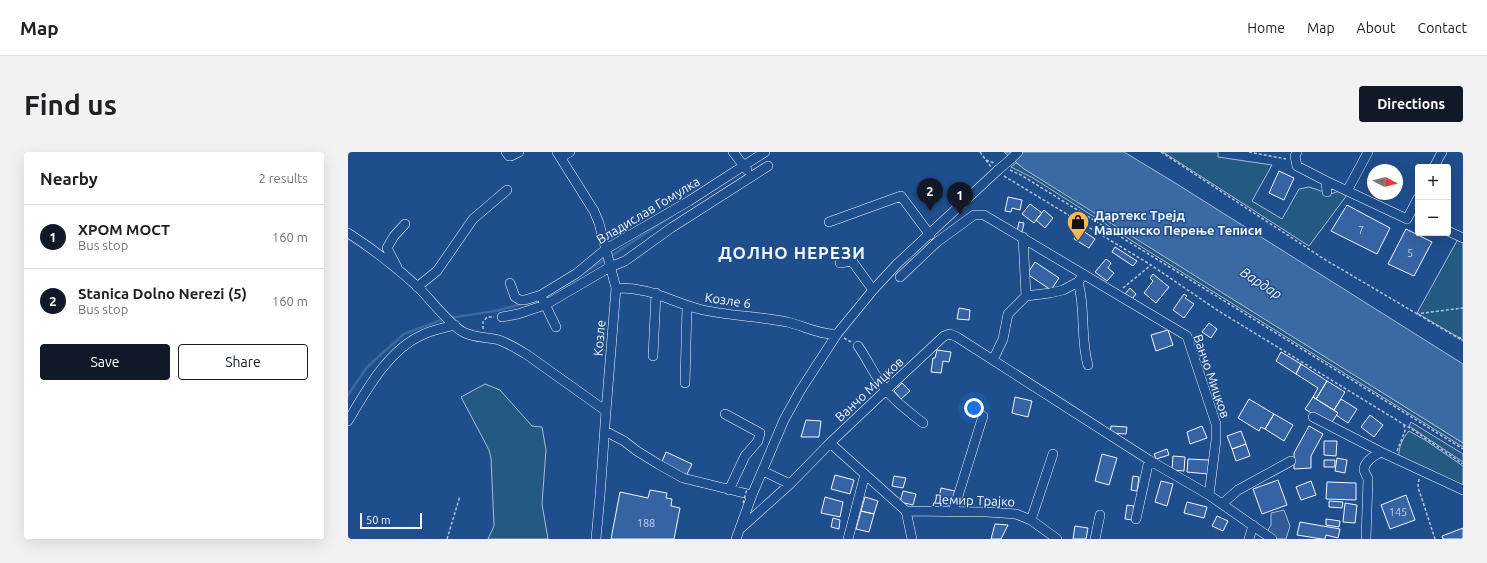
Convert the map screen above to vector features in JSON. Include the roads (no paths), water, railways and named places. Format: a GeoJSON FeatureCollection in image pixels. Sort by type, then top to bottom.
{"type":"FeatureCollection","features":[{"type":"Feature","properties":{"kind":"street"},"geometry":{"type":"LineString","coordinates":[[506,152],[509,156],[511,156],[519,152]]}},
{"type":"Feature","properties":{"kind":"street"},"geometry":{"type":"LineString","coordinates":[[559,155],[570,152]]}},
{"type":"Feature","properties":{"kind":"street"},"geometry":{"type":"LineString","coordinates":[[733,152],[751,176]]}},
{"type":"Feature","properties":{"kind":"street","name":"Владислав Гомулка"},"geometry":{"type":"LineString","coordinates":[[510,283],[515,297],[520,300],[530,299],[541,295],[577,273],[606,249],[711,187],[765,152]]}},
{"type":"Feature","properties":{"kind":"street"},"geometry":{"type":"LineString","coordinates":[[736,539],[750,492],[763,471],[775,440],[800,391],[837,334],[873,290],[897,264],[1018,152]]}},
{"type":"Feature","properties":{"kind":"street"},"geometry":{"type":"LineString","coordinates":[[1347,191],[1368,152]]}},
{"type":"Feature","properties":{"kind":"street"},"geometry":{"type":"LineString","coordinates":[[1436,164],[1442,152]]}},
{"type":"Feature","properties":{"kind":"street"},"geometry":{"type":"LineString","coordinates":[[1296,154],[1297,166],[1407,219],[1414,213],[1417,200]]}},
{"type":"Feature","properties":{"kind":"street","name":"Козле"},"geometry":{"type":"LineString","coordinates":[[559,155],[594,212],[599,223],[616,288],[606,411],[606,431],[596,539]]}},
{"type":"Feature","properties":{"kind":"street"},"geometry":{"type":"LineString","coordinates":[[502,317],[518,314],[545,305],[610,267],[624,261],[671,228],[768,166]]}},
{"type":"Feature","properties":{"kind":"street"},"geometry":{"type":"LineString","coordinates":[[1326,181],[1327,192]]}},
{"type":"Feature","properties":{"kind":"street"},"geometry":{"type":"LineString","coordinates":[[417,287],[437,271],[473,219],[507,190]]}},
{"type":"Feature","properties":{"kind":"street"},"geometry":{"type":"LineString","coordinates":[[829,222],[902,196],[930,234]]}},
{"type":"Feature","properties":{"kind":"street","name":"Ванчо Мицков"},"geometry":{"type":"LineString","coordinates":[[900,277],[937,242],[974,215],[984,215],[1023,237],[1081,279],[1117,294],[1187,336],[1216,424],[1216,440],[1209,495]]}},
{"type":"Feature","properties":{"kind":"street"},"geometry":{"type":"LineString","coordinates":[[663,216],[671,228]]}},
{"type":"Feature","properties":{"kind":"street"},"geometry":{"type":"LineString","coordinates":[[398,270],[387,248],[394,236],[406,224]]}},
{"type":"Feature","properties":{"kind":"street"},"geometry":{"type":"LineString","coordinates":[[1451,232],[1463,238]]}},
{"type":"Feature","properties":{"kind":"street"},"geometry":{"type":"LineString","coordinates":[[348,233],[398,270],[463,332],[473,336],[499,340],[526,354],[606,411]]}},
{"type":"Feature","properties":{"kind":"street"},"geometry":{"type":"LineString","coordinates":[[1023,237],[1026,296]]}},
{"type":"Feature","properties":{"kind":"street"},"geometry":{"type":"LineString","coordinates":[[840,263],[852,261],[873,290]]}},
{"type":"Feature","properties":{"kind":"street"},"geometry":{"type":"LineString","coordinates":[[993,360],[1003,339],[1008,314],[1026,296],[1050,294],[1064,290],[1081,279],[1084,352],[1088,365]]}},
{"type":"Feature","properties":{"kind":"street","name":"Козле 6"},"geometry":{"type":"LineString","coordinates":[[616,288],[636,288],[656,293],[687,306],[713,312],[785,322],[827,334],[837,334]]}},
{"type":"Feature","properties":{"kind":"street"},"geometry":{"type":"LineString","coordinates":[[653,356],[656,293]]}},
{"type":"Feature","properties":{"kind":"street"},"geometry":{"type":"LineString","coordinates":[[541,295],[556,327]]}},
{"type":"Feature","properties":{"kind":"street"},"geometry":{"type":"LineString","coordinates":[[685,383],[687,306]]}},
{"type":"Feature","properties":{"kind":"street"},"geometry":{"type":"LineString","coordinates":[[348,421],[370,384],[404,346],[421,335],[435,330],[455,326]]}},
{"type":"Feature","properties":{"kind":"street","name":"Ванчо Мицков"},"geometry":{"type":"LineString","coordinates":[[740,528],[790,484],[886,390],[947,335],[950,334],[957,337],[1149,460],[1209,495],[1253,524],[1272,539]]}},
{"type":"Feature","properties":{"kind":"street"},"geometry":{"type":"LineString","coordinates":[[858,346],[868,359],[886,390],[896,401],[923,423]]}},
{"type":"Feature","properties":{"kind":"street"},"geometry":{"type":"LineString","coordinates":[[725,414],[760,433],[758,441],[745,456],[729,490]]}},
{"type":"Feature","properties":{"kind":"street"},"geometry":{"type":"LineString","coordinates":[[953,512],[984,416]]}},
{"type":"Feature","properties":{"kind":"street"},"geometry":{"type":"LineString","coordinates":[[1313,417],[1391,457],[1463,490]]}},
{"type":"Feature","properties":{"kind":"street"},"geometry":{"type":"LineString","coordinates":[[606,431],[683,478],[729,490],[750,492]]}},
{"type":"Feature","properties":{"kind":"street"},"geometry":{"type":"LineString","coordinates":[[830,444],[906,511],[912,539]]}},
{"type":"Feature","properties":{"kind":"street"},"geometry":{"type":"LineString","coordinates":[[1366,539],[1368,479],[1364,472],[1364,468],[1373,457],[1381,452]]}},
{"type":"Feature","properties":{"kind":"street"},"geometry":{"type":"LineString","coordinates":[[1031,520],[1053,454]]}},
{"type":"Feature","properties":{"kind":"street"},"geometry":{"type":"LineString","coordinates":[[1136,519],[1149,460]]}},
{"type":"Feature","properties":{"kind":"street"},"geometry":{"type":"LineString","coordinates":[[1222,504],[1238,490],[1291,461]]}},
{"type":"Feature","properties":{"kind":"street"},"geometry":{"type":"LineString","coordinates":[[763,471],[790,484]]}},
{"type":"Feature","properties":{"kind":"street"},"geometry":{"type":"LineString","coordinates":[[848,539],[865,474]]}},
{"type":"Feature","properties":{"kind":"street","name":"Демир Трајко"},"geometry":{"type":"LineString","coordinates":[[906,511],[1007,513],[1023,516],[1031,520],[1057,539]]}},
{"type":"Feature","properties":{"kind":"street"},"geometry":{"type":"LineString","coordinates":[[1095,539],[1100,515]]}},
{"type":"Feature","properties":{"kind":"street"},"geometry":{"type":"LineString","coordinates":[[1249,539],[1253,524]]}},
{"type":"Feature","properties":{"kind":"water","name":"Вардар"},"geometry":{"type":"Polygon","coordinates":[[[1004,152],[1124,152],[1463,364],[1463,443],[1024,169],[1004,152]]]}},
{"type":"Feature","properties":{"kind":"waterway"},"geometry":{"type":"LineString","coordinates":[[611,256],[672,216]]}},
{"type":"Feature","properties":{"kind":"waterway"},"geometry":{"type":"LineString","coordinates":[[585,272],[606,259]]}},
{"type":"Feature","properties":{"kind":"waterway"},"geometry":{"type":"LineString","coordinates":[[449,318],[495,311],[522,304]]}},
{"type":"Feature","properties":{"kind":"waterway"},"geometry":{"type":"LineString","coordinates":[[348,395],[367,367],[404,334],[444,319]]}},
{"type":"Feature","properties":{"kind":"place","name":"Stanica Dolno Nerezi (5)"},"geometry":{"type":"Point","coordinates":[930,211]}},
{"type":"Feature","properties":{"kind":"place","name":"ХРОМ МОСТ"},"geometry":{"type":"Point","coordinates":[960,215]}},
{"type":"Feature","properties":{"kind":"place","name":"Дартекс Трејд Машинско Перење Теписи"},"geometry":{"type":"Point","coordinates":[1078,242]}},
{"type":"Feature","properties":{"kind":"district","name":"ДОЛНО НЕРЕЗИ"},"geometry":{"type":"Point","coordinates":[792,252]}}]}
